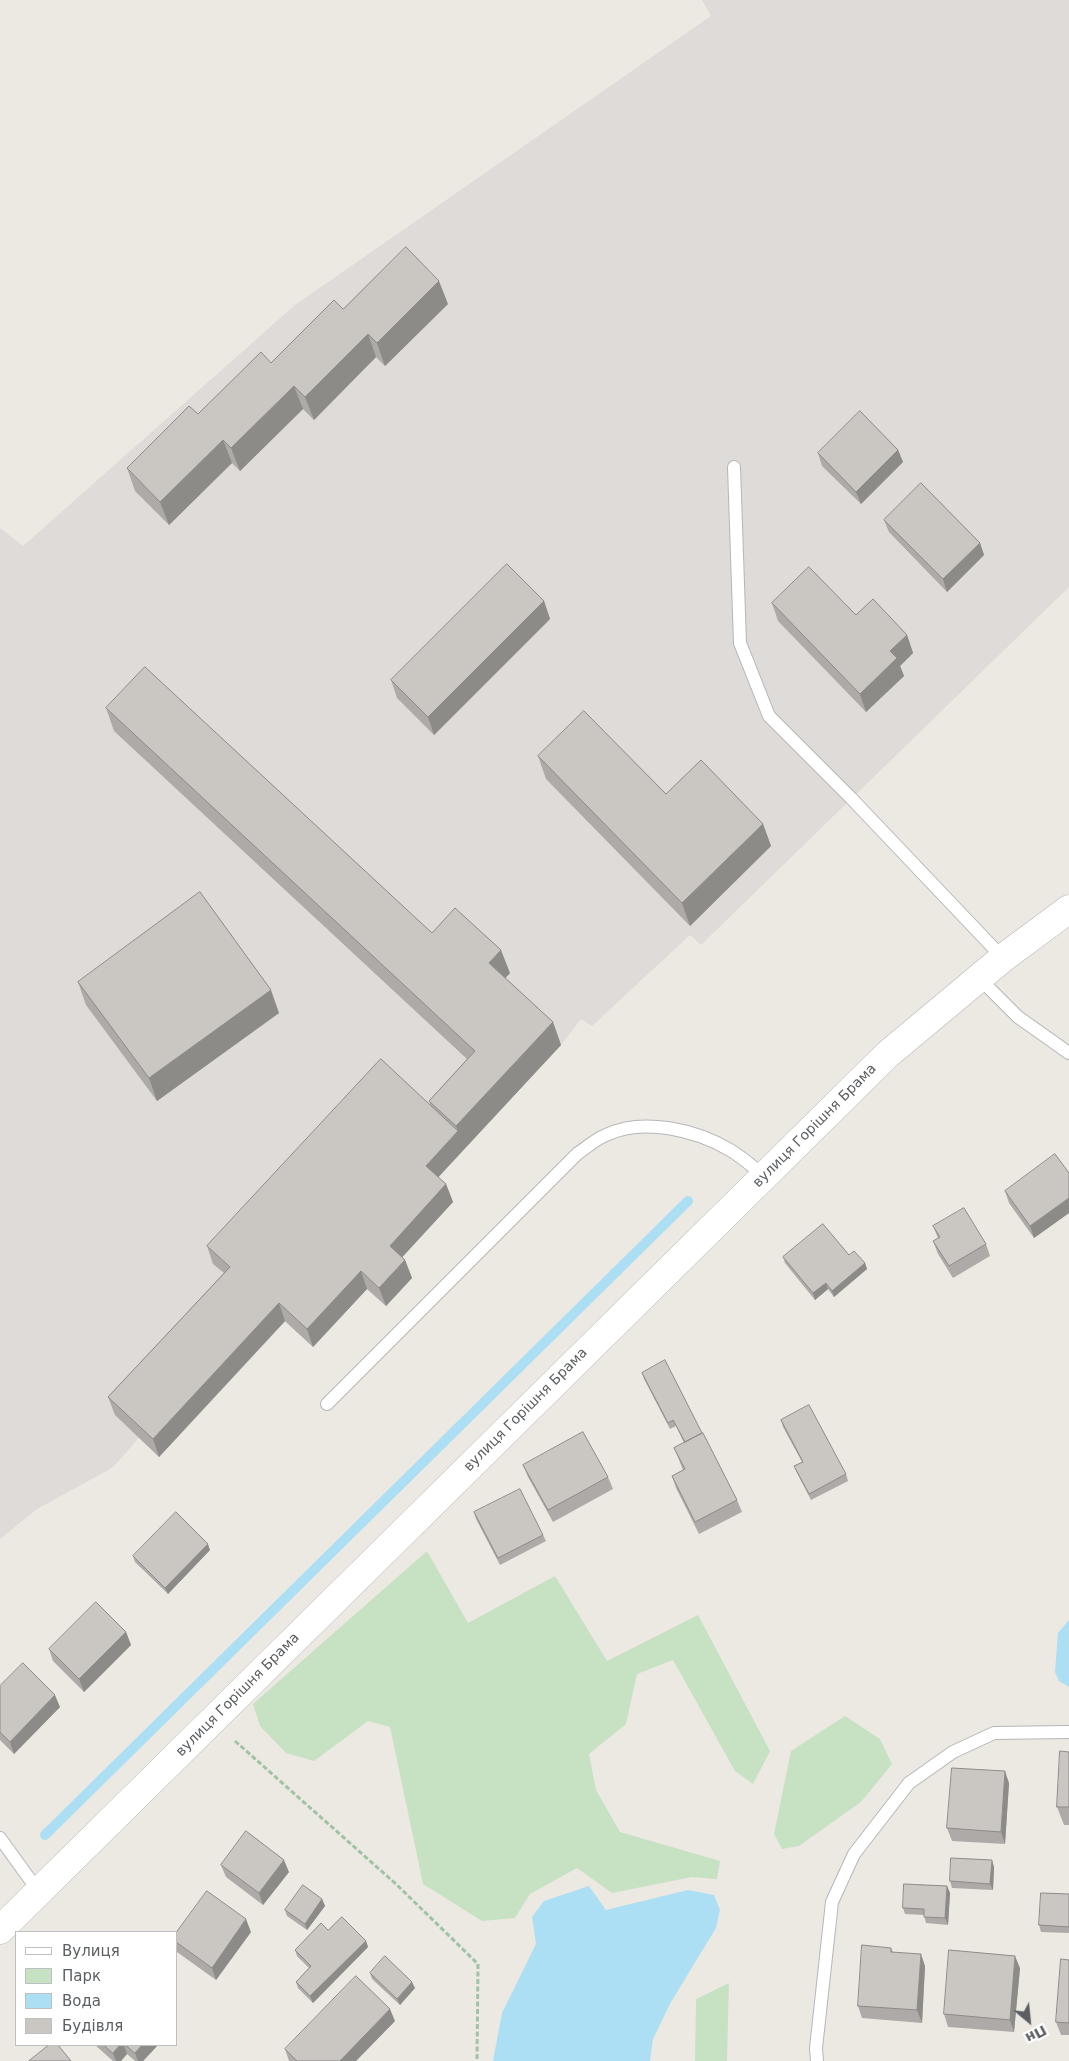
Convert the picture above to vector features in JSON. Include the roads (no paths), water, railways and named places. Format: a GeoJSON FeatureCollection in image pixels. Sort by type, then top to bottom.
{"type":"FeatureCollection","features":[{"type":"Feature","properties":{"kind":"street","name":"вулиця Горішня Брама"},"geometry":{"type":"LineString","coordinates":[[0,1930],[888,1054],[1003,958],[1069,909]]}},
{"type":"Feature","properties":{"kind":"lane"},"geometry":{"type":"LineString","coordinates":[[734,466],[740,643],[768,716],[852,798],[1003,958]]}},
{"type":"Feature","properties":{"kind":"lane"},"geometry":{"type":"LineString","coordinates":[[979,978],[1018,1017],[1069,1053]]}},
{"type":"Feature","properties":{"kind":"lane"},"geometry":{"type":"LineString","coordinates":[[327,1404],[577,1154],[606,1134],[631,1127],[665,1128],[700,1136],[730,1150],[764,1176]]}},
{"type":"Feature","properties":{"kind":"lane"},"geometry":{"type":"LineString","coordinates":[[817,2061],[816,2048],[832,1902],[854,1854],[909,1783],[953,1752],[994,1733],[1069,1732]]}},
{"type":"Feature","properties":{"kind":"lane"},"geometry":{"type":"LineString","coordinates":[[0,1838],[39,1892]]}},
{"type":"Feature","properties":{"kind":"water"},"geometry":{"type":"Polygon","coordinates":[[[1069,1620],[1069,1687],[1059,1681],[1055,1672],[1058,1633],[1069,1620]]]}},
{"type":"Feature","properties":{"kind":"water"},"geometry":{"type":"Polygon","coordinates":[[[589,1886],[606,1910],[688,1890],[714,1895],[720,1910],[716,1928],[671,2002],[653,2039],[650,2061],[493,2061],[502,2013],[536,1944],[532,1917],[544,1901],[589,1886]]]}},
{"type":"Feature","properties":{"kind":"waterway"},"geometry":{"type":"LineString","coordinates":[[45,1835],[688,1201]]}}]}
